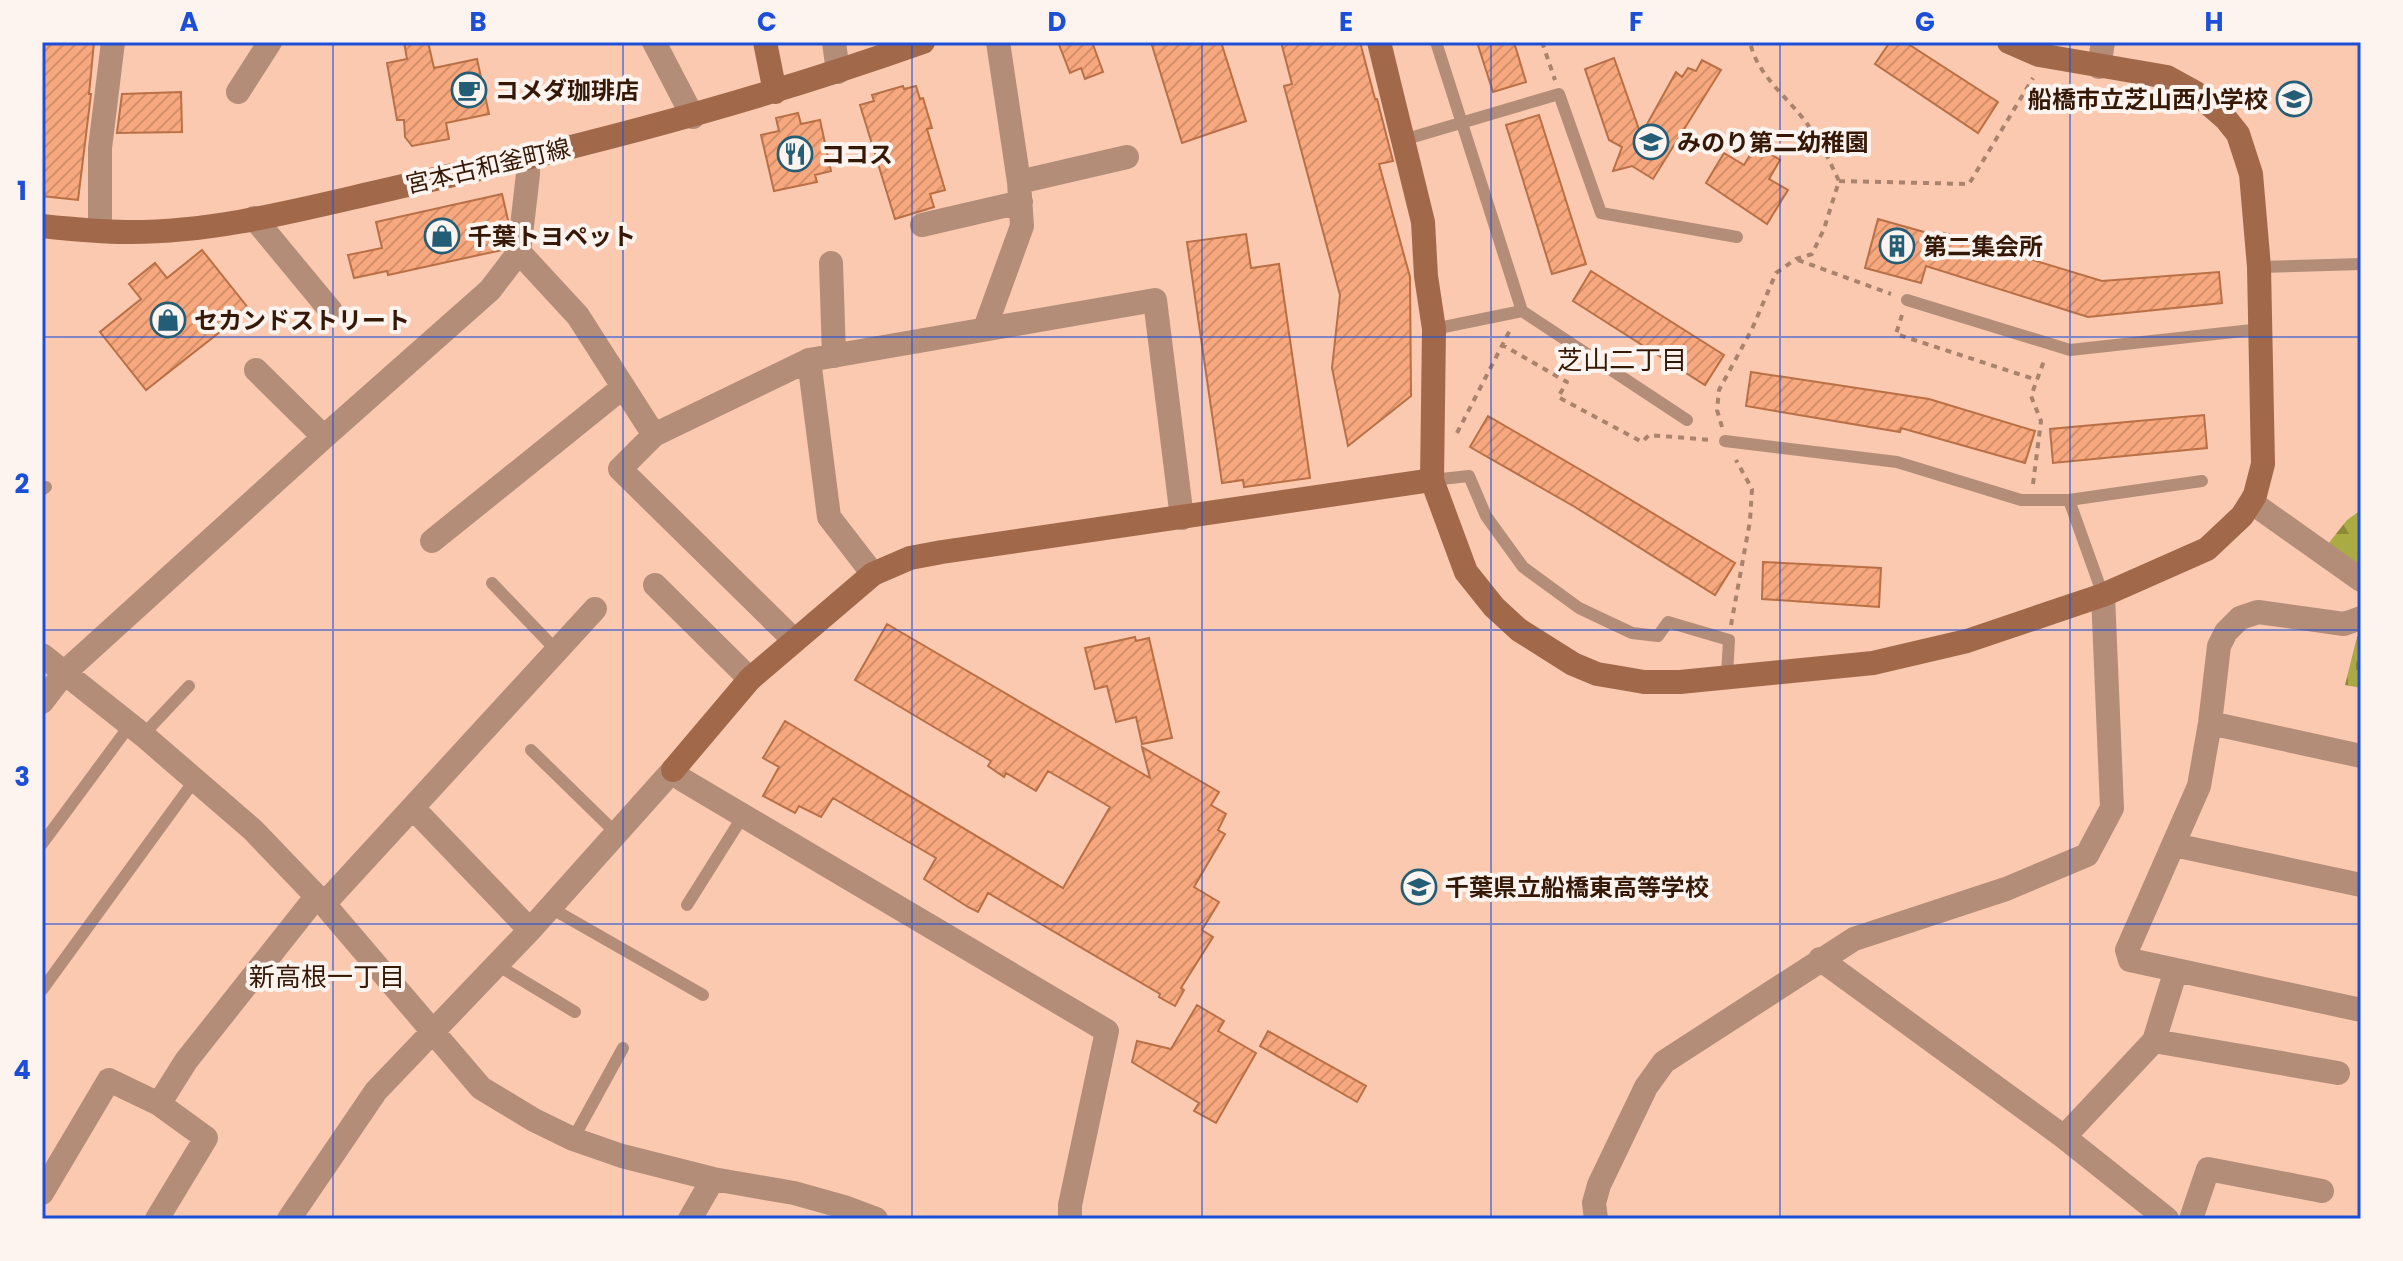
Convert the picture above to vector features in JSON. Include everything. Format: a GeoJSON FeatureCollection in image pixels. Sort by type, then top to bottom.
{"type":"FeatureCollection","features":[{"type":"Feature","properties":{"kind":"street"},"geometry":{"type":"LineString","coordinates":[[100,231],[100,148],[113,42]]}},
{"type":"Feature","properties":{"kind":"street"},"geometry":{"type":"LineString","coordinates":[[238,92],[270,42]]}},
{"type":"Feature","properties":{"kind":"street"},"geometry":{"type":"LineString","coordinates":[[654,42],[693,117]]}},
{"type":"Feature","properties":{"kind":"street"},"geometry":{"type":"LineString","coordinates":[[765,42],[775,92]]}},
{"type":"Feature","properties":{"kind":"street"},"geometry":{"type":"LineString","coordinates":[[834,42],[838,72]]}},
{"type":"Feature","properties":{"kind":"street","name":"宮本古和釜町線"},"geometry":{"type":"LineString","coordinates":[[42,226],[129,233],[186,229],[254,218],[528,159],[693,117],[923,42]]}},
{"type":"Feature","properties":{"kind":"street"},"geometry":{"type":"LineString","coordinates":[[985,328],[1022,226],[1020,192],[998,42]]}},
{"type":"Feature","properties":{"kind":"street"},"geometry":{"type":"LineString","coordinates":[[1379,42],[1423,222],[1426,276],[1434,329],[1432,480],[1466,572],[1494,607],[1519,630],[1573,664],[1597,674],[1644,682],[1680,682],[1873,663],[1982,637],[2103,595],[2207,549],[2242,516],[2255,495],[2263,464],[2259,267],[2251,174],[2238,134],[2196,93],[2167,77],[2039,55],[2009,42]]}},
{"type":"Feature","properties":{"kind":"street"},"geometry":{"type":"LineString","coordinates":[[2099,67],[2103,42]]}},
{"type":"Feature","properties":{"kind":"street"},"geometry":{"type":"LineString","coordinates":[[922,225],[1127,157]]}},
{"type":"Feature","properties":{"kind":"street"},"geometry":{"type":"LineString","coordinates":[[42,702],[65,672],[490,290],[519,252],[528,159]]}},
{"type":"Feature","properties":{"kind":"street"},"geometry":{"type":"LineString","coordinates":[[254,218],[331,311]]}},
{"type":"Feature","properties":{"kind":"street"},"geometry":{"type":"LineString","coordinates":[[519,252],[578,316],[654,435]]}},
{"type":"Feature","properties":{"kind":"street"},"geometry":{"type":"LineString","coordinates":[[831,263],[834,356]]}},
{"type":"Feature","properties":{"kind":"street"},"geometry":{"type":"LineString","coordinates":[[794,640],[620,469],[654,435],[809,360],[1155,300],[1182,518]]}},
{"type":"Feature","properties":{"kind":"street"},"geometry":{"type":"LineString","coordinates":[[809,360],[829,517],[873,574]]}},
{"type":"Feature","properties":{"kind":"street"},"geometry":{"type":"LineString","coordinates":[[256,370],[324,437]]}},
{"type":"Feature","properties":{"kind":"street"},"geometry":{"type":"LineString","coordinates":[[432,541],[622,388]]}},
{"type":"Feature","properties":{"kind":"street"},"geometry":{"type":"LineString","coordinates":[[289,1219],[376,1091],[530,930],[750,679],[873,574],[910,558],[942,552],[1432,480]]}},
{"type":"Feature","properties":{"kind":"street"},"geometry":{"type":"LineString","coordinates":[[2251,502],[2361,580]]}},
{"type":"Feature","properties":{"kind":"street"},"geometry":{"type":"LineString","coordinates":[[655,585],[750,679]]}},
{"type":"Feature","properties":{"kind":"street"},"geometry":{"type":"LineString","coordinates":[[1596,1219],[1594,1203],[1599,1185],[1646,1087],[1664,1062],[1854,939],[2006,889],[2087,855],[2112,808],[2103,595]]}},
{"type":"Feature","properties":{"kind":"street"},"geometry":{"type":"LineString","coordinates":[[159,1104],[186,1061],[320,900],[413,808],[595,609]]}},
{"type":"Feature","properties":{"kind":"street"},"geometry":{"type":"LineString","coordinates":[[2361,618],[2344,624],[2258,612],[2240,618],[2226,632],[2219,646],[2199,786],[2127,950],[2130,960],[2361,1010]]}},
{"type":"Feature","properties":{"kind":"street"},"geometry":{"type":"LineString","coordinates":[[42,655],[253,830],[320,900],[481,1088],[573,1139],[622,1156],[713,1179],[794,1193],[876,1219]]}},
{"type":"Feature","properties":{"kind":"street"},"geometry":{"type":"LineString","coordinates":[[2210,723],[2361,756]]}},
{"type":"Feature","properties":{"kind":"street"},"geometry":{"type":"LineString","coordinates":[[673,770],[683,780],[1107,1031],[1070,1205],[1070,1219]]}},
{"type":"Feature","properties":{"kind":"street"},"geometry":{"type":"LineString","coordinates":[[413,808],[530,930]]}},
{"type":"Feature","properties":{"kind":"street"},"geometry":{"type":"LineString","coordinates":[[2174,845],[2361,885]]}},
{"type":"Feature","properties":{"kind":"street"},"geometry":{"type":"LineString","coordinates":[[1820,959],[2064,1137],[2167,1219]]}},
{"type":"Feature","properties":{"kind":"street"},"geometry":{"type":"LineString","coordinates":[[2064,1137],[2154,1041],[2176,970]]}},
{"type":"Feature","properties":{"kind":"street"},"geometry":{"type":"LineString","coordinates":[[2154,1041],[2338,1073]]}},
{"type":"Feature","properties":{"kind":"street"},"geometry":{"type":"LineString","coordinates":[[42,1193],[109,1080],[159,1104],[206,1138],[157,1219]]}},
{"type":"Feature","properties":{"kind":"street"},"geometry":{"type":"LineString","coordinates":[[2191,1219],[2208,1169],[2322,1191]]}},
{"type":"Feature","properties":{"kind":"street"},"geometry":{"type":"LineString","coordinates":[[690,1219],[713,1179]]}},
{"type":"Feature","properties":{"kind":"lane"},"geometry":{"type":"LineString","coordinates":[[1436,42],[1522,311],[1687,420]]}},
{"type":"Feature","properties":{"kind":"lane"},"geometry":{"type":"LineString","coordinates":[[1403,140],[1559,94],[1601,213],[1737,237]]}},
{"type":"Feature","properties":{"kind":"lane"},"geometry":{"type":"LineString","coordinates":[[2259,267],[2361,264]]}},
{"type":"Feature","properties":{"kind":"lane"},"geometry":{"type":"LineString","coordinates":[[1907,300],[2070,350],[2261,329]]}},
{"type":"Feature","properties":{"kind":"lane"},"geometry":{"type":"LineString","coordinates":[[1434,329],[1522,311]]}},
{"type":"Feature","properties":{"kind":"lane"},"geometry":{"type":"LineString","coordinates":[[1725,441],[1897,462],[2021,500],[2069,500],[2202,481]]}},
{"type":"Feature","properties":{"kind":"lane"},"geometry":{"type":"LineString","coordinates":[[1432,480],[1469,476],[1486,516],[1523,567],[1579,608],[1632,633],[1658,636],[1668,622],[1729,640],[1727,676]]}},
{"type":"Feature","properties":{"kind":"lane"},"geometry":{"type":"LineString","coordinates":[[2069,500],[2103,595]]}},
{"type":"Feature","properties":{"kind":"lane"},"geometry":{"type":"LineString","coordinates":[[492,583],[557,651]]}},
{"type":"Feature","properties":{"kind":"lane"},"geometry":{"type":"LineString","coordinates":[[42,844],[136,730],[189,686]]}},
{"type":"Feature","properties":{"kind":"lane"},"geometry":{"type":"LineString","coordinates":[[531,750],[617,834]]}},
{"type":"Feature","properties":{"kind":"lane"},"geometry":{"type":"LineString","coordinates":[[42,990],[194,781]]}},
{"type":"Feature","properties":{"kind":"lane"},"geometry":{"type":"LineString","coordinates":[[687,905],[743,816]]}},
{"type":"Feature","properties":{"kind":"lane"},"geometry":{"type":"LineString","coordinates":[[549,907],[703,995]]}},
{"type":"Feature","properties":{"kind":"lane"},"geometry":{"type":"LineString","coordinates":[[497,965],[575,1012]]}},
{"type":"Feature","properties":{"kind":"lane"},"geometry":{"type":"LineString","coordinates":[[573,1139],[623,1048]]}},
{"type":"Feature","properties":{"kind":"path"},"geometry":{"type":"LineString","coordinates":[[1542,42],[1559,94]]}},
{"type":"Feature","properties":{"kind":"path"},"geometry":{"type":"LineString","coordinates":[[1729,640],[1750,521],[1752,489],[1725,441],[1717,410],[1719,390],[1752,329],[1776,273],[1796,259],[1812,254],[1824,229],[1839,181],[1821,142],[1770,80],[1753,55],[1750,42]]}},
{"type":"Feature","properties":{"kind":"path"},"geometry":{"type":"LineString","coordinates":[[1839,181],[1969,184],[2036,73]]}},
{"type":"Feature","properties":{"kind":"path"},"geometry":{"type":"LineString","coordinates":[[1456,436],[1501,344],[1522,311]]}},
{"type":"Feature","properties":{"kind":"path"},"geometry":{"type":"LineString","coordinates":[[1501,344],[1567,382],[1558,397],[1642,442],[1649,435],[1725,441]]}},
{"type":"Feature","properties":{"kind":"path"},"geometry":{"type":"LineString","coordinates":[[2031,499],[2041,421],[2031,396],[2050,345]]}},
{"type":"Feature","properties":{"kind":"green space"},"geometry":{"type":"Polygon","coordinates":[[[2361,510],[2361,567],[2328,544],[2347,520],[2361,510]]]}},
{"type":"Feature","properties":{"kind":"green space"},"geometry":{"type":"Polygon","coordinates":[[[2361,635],[2361,688],[2345,685],[2357,637],[2361,635]]]}},
{"type":"Feature","properties":{"kind":"building"},"geometry":{"type":"Polygon","coordinates":[[[42,42],[94,42],[78,200],[42,196],[42,42]]]}},
{"type":"Feature","properties":{"kind":"building"},"geometry":{"type":"Polygon","coordinates":[[[404,42],[428,42],[434,68],[477,59],[489,114],[446,123],[449,139],[412,146],[405,137],[404,120],[397,120],[387,63],[407,59],[404,42]]]}},
{"type":"Feature","properties":{"kind":"building"},"geometry":{"type":"Polygon","coordinates":[[[1058,42],[1092,42],[1103,72],[1085,79],[1081,68],[1070,73],[1058,42]]]}},
{"type":"Feature","properties":{"kind":"building"},"geometry":{"type":"Polygon","coordinates":[[[1151,42],[1221,42],[1246,121],[1182,143],[1151,42]]]}},
{"type":"Feature","properties":{"kind":"building"},"geometry":{"type":"Polygon","coordinates":[[[1281,42],[1360,42],[1393,161],[1379,164],[1410,277],[1411,396],[1348,446],[1332,368],[1340,295],[1284,86],[1292,84],[1281,42]]]}},
{"type":"Feature","properties":{"kind":"building"},"geometry":{"type":"Polygon","coordinates":[[[1477,42],[1514,42],[1526,82],[1493,92],[1477,42]]]}},
{"type":"Feature","properties":{"kind":"building"},"geometry":{"type":"Polygon","coordinates":[[[1890,42],[1905,42],[1998,102],[1978,133],[1875,64],[1890,42]]]}},
{"type":"Feature","properties":{"kind":"building"},"geometry":{"type":"Polygon","coordinates":[[[1614,58],[1641,135],[1676,72],[1682,77],[1688,68],[1696,71],[1702,60],[1721,70],[1653,179],[1632,166],[1613,171],[1622,147],[1609,140],[1585,69],[1614,58]]]}},
{"type":"Feature","properties":{"kind":"building"},"geometry":{"type":"Polygon","coordinates":[[[903,86],[904,89],[916,86],[920,99],[923,98],[932,128],[927,129],[945,190],[930,194],[934,207],[895,219],[860,105],[874,101],[872,95],[903,86]]]}},
{"type":"Feature","properties":{"kind":"building"},"geometry":{"type":"Polygon","coordinates":[[[181,92],[182,132],[117,133],[122,94],[181,92]]]}},
{"type":"Feature","properties":{"kind":"building"},"geometry":{"type":"Polygon","coordinates":[[[798,113],[801,124],[820,120],[831,171],[815,175],[817,182],[774,191],[761,135],[779,131],[776,118],[798,113]]]}},
{"type":"Feature","properties":{"kind":"building"},"geometry":{"type":"Polygon","coordinates":[[[1539,115],[1586,264],[1552,274],[1506,125],[1539,115]]]}},
{"type":"Feature","properties":{"kind":"building"},"geometry":{"type":"Polygon","coordinates":[[[1756,145],[1780,160],[1769,179],[1788,190],[1767,224],[1706,183],[1724,153],[1744,165],[1756,145]]]}},
{"type":"Feature","properties":{"kind":"building"},"geometry":{"type":"Polygon","coordinates":[[[502,194],[508,220],[506,231],[501,233],[502,250],[388,275],[387,271],[354,278],[348,255],[382,248],[376,222],[502,194]]]}},
{"type":"Feature","properties":{"kind":"building"},"geometry":{"type":"Polygon","coordinates":[[[1878,219],[1942,237],[1944,233],[2102,281],[2219,272],[2222,303],[2088,317],[1926,266],[1921,283],[1865,268],[1878,219]]]}},
{"type":"Feature","properties":{"kind":"building"},"geometry":{"type":"Polygon","coordinates":[[[1246,234],[1251,268],[1279,264],[1310,478],[1244,487],[1243,480],[1222,483],[1187,242],[1246,234]]]}},
{"type":"Feature","properties":{"kind":"building"},"geometry":{"type":"Polygon","coordinates":[[[202,250],[249,309],[146,390],[100,332],[141,299],[129,284],[155,263],[167,278],[202,250]]]}},
{"type":"Feature","properties":{"kind":"building"},"geometry":{"type":"Polygon","coordinates":[[[1591,271],[1724,355],[1705,385],[1573,301],[1591,271]]]}},
{"type":"Feature","properties":{"kind":"building"},"geometry":{"type":"Polygon","coordinates":[[[1751,372],[1929,399],[2035,431],[2025,463],[1901,428],[1900,432],[1746,406],[1751,372]]]}},
{"type":"Feature","properties":{"kind":"building"},"geometry":{"type":"Polygon","coordinates":[[[2204,415],[2207,448],[2053,463],[2050,429],[2204,415]]]}},
{"type":"Feature","properties":{"kind":"building"},"geometry":{"type":"Polygon","coordinates":[[[1488,416],[1735,563],[1715,595],[1575,507],[1470,447],[1488,416]]]}},
{"type":"Feature","properties":{"kind":"building"},"geometry":{"type":"Polygon","coordinates":[[[1763,562],[1881,568],[1879,607],[1762,599],[1763,562]]]}},
{"type":"Feature","properties":{"kind":"building"},"geometry":{"type":"Polygon","coordinates":[[[887,624],[1150,778],[1142,747],[1219,792],[1211,805],[1226,814],[1218,830],[1225,834],[1194,887],[1219,902],[1202,930],[1213,937],[1181,988],[1184,990],[1175,1006],[1159,997],[1160,994],[988,893],[978,912],[968,907],[924,879],[936,858],[833,798],[821,817],[799,806],[795,813],[763,796],[779,767],[763,758],[785,721],[1063,888],[1110,807],[1048,771],[1036,791],[1006,773],[1004,777],[988,766],[991,761],[855,680],[887,624]]]}},
{"type":"Feature","properties":{"kind":"building"},"geometry":{"type":"Polygon","coordinates":[[[1135,637],[1136,641],[1149,638],[1172,738],[1142,744],[1136,717],[1116,722],[1107,686],[1095,689],[1085,648],[1135,637]]]}},
{"type":"Feature","properties":{"kind":"building"},"geometry":{"type":"Polygon","coordinates":[[[1197,1005],[1224,1021],[1218,1031],[1256,1053],[1216,1123],[1194,1111],[1199,1103],[1132,1062],[1137,1041],[1171,1049],[1197,1005]]]}},
{"type":"Feature","properties":{"kind":"building"},"geometry":{"type":"Polygon","coordinates":[[[1268,1031],[1366,1086],[1357,1102],[1260,1046],[1268,1031]]]}},
{"type":"Feature","properties":{"kind":"place","name":"コメダ珈琲店"},"geometry":{"type":"Point","coordinates":[469,90]}},
{"type":"Feature","properties":{"kind":"place","name":"船橋市立芝山西小学校"},"geometry":{"type":"Point","coordinates":[2294,99]}},
{"type":"Feature","properties":{"kind":"place","name":"みのり第二幼稚園"},"geometry":{"type":"Point","coordinates":[1651,142]}},
{"type":"Feature","properties":{"kind":"place","name":"ココス"},"geometry":{"type":"Point","coordinates":[795,154]}},
{"type":"Feature","properties":{"kind":"place","name":"千葉トヨペット"},"geometry":{"type":"Point","coordinates":[442,236]}},
{"type":"Feature","properties":{"kind":"place","name":"第二集会所"},"geometry":{"type":"Point","coordinates":[1897,246]}},
{"type":"Feature","properties":{"kind":"place","name":"セカンドストリート"},"geometry":{"type":"Point","coordinates":[168,320]}},
{"type":"Feature","properties":{"kind":"place","name":"千葉県立船橋東高等学校"},"geometry":{"type":"Point","coordinates":[1419,887]}},
{"type":"Feature","properties":{"kind":"district","name":"芝山二丁目"},"geometry":{"type":"Point","coordinates":[1622,360]}},
{"type":"Feature","properties":{"kind":"district","name":"新高根一丁目"},"geometry":{"type":"Point","coordinates":[327,977]}}]}
